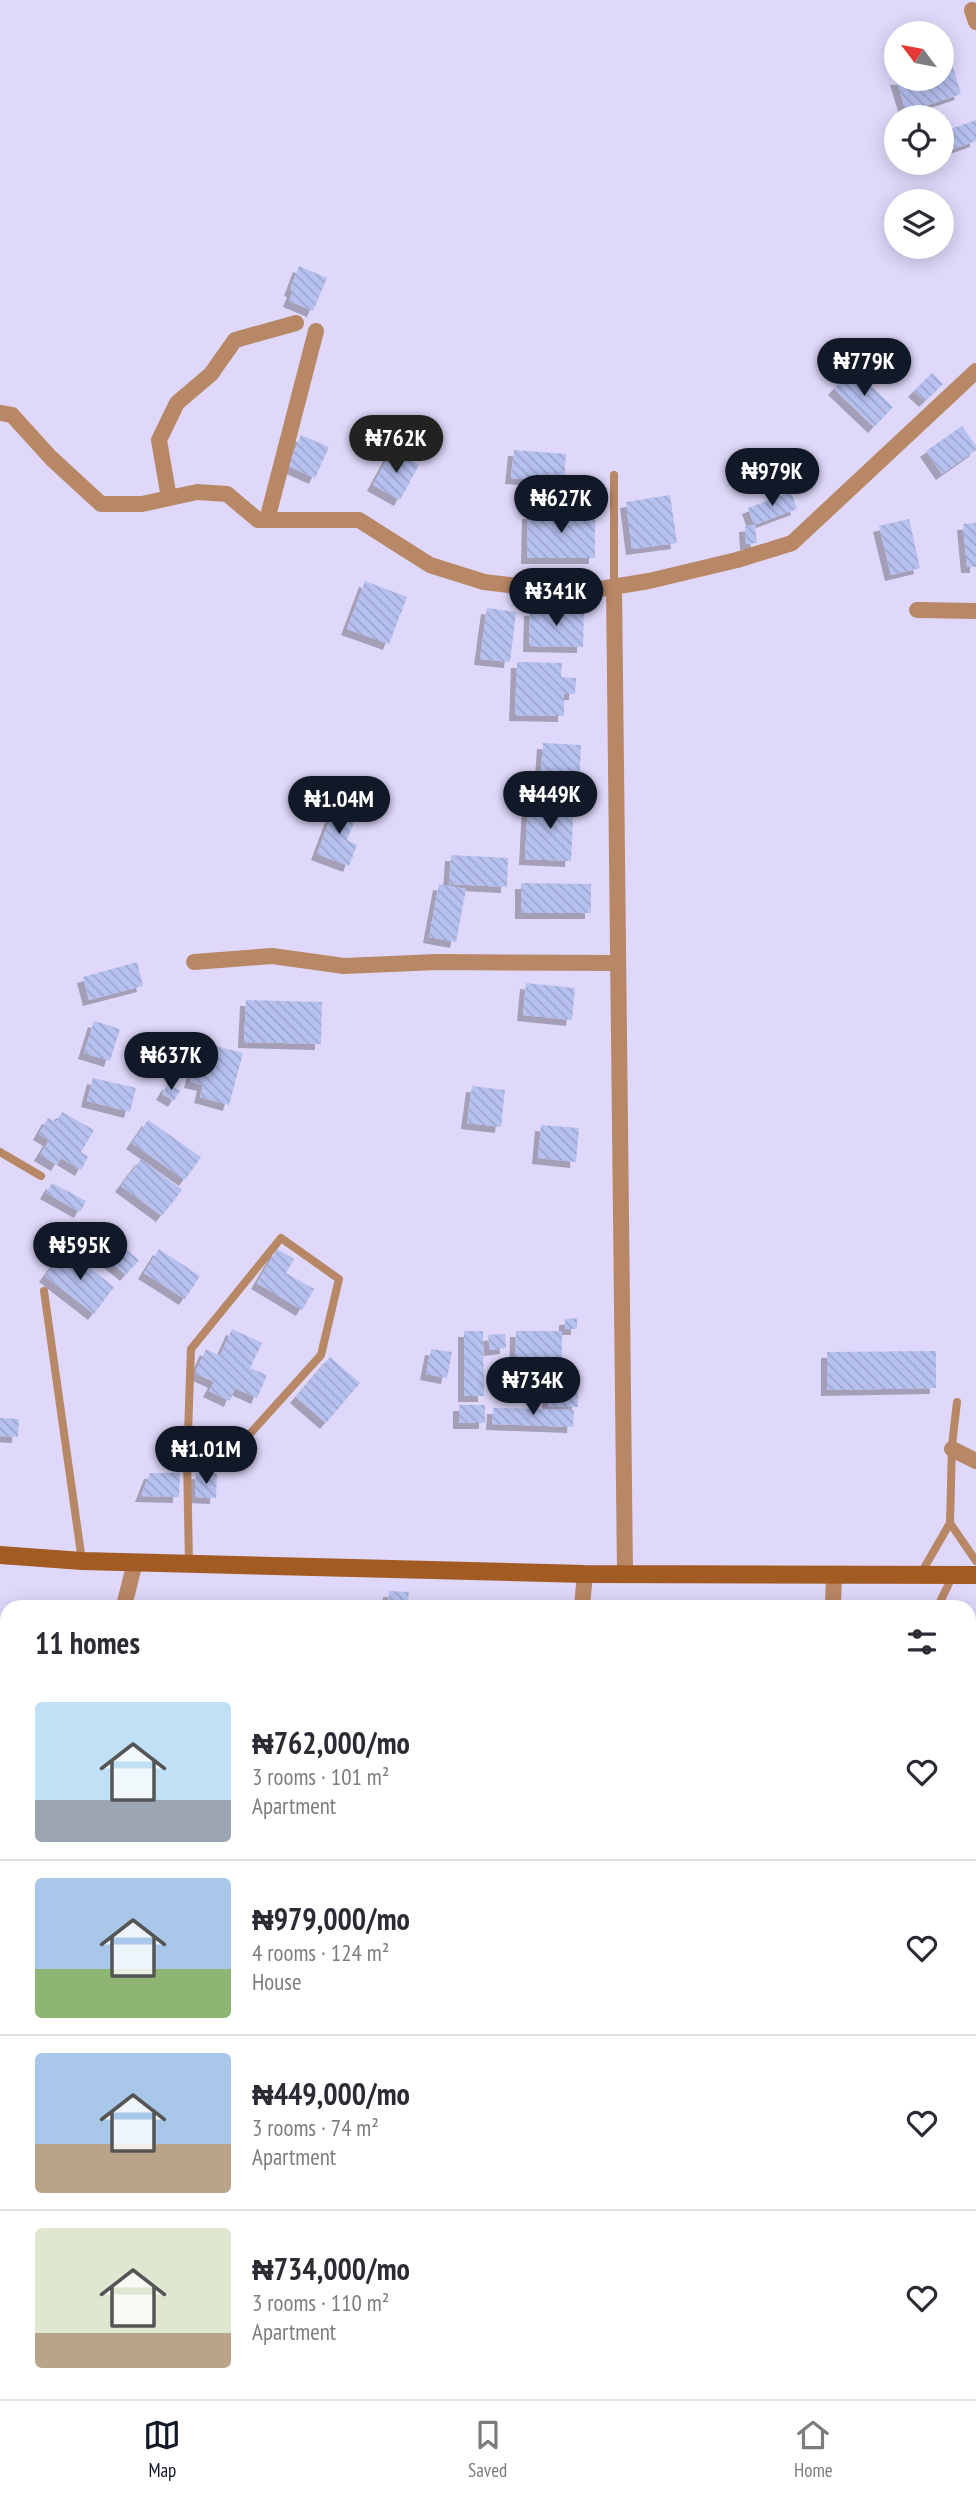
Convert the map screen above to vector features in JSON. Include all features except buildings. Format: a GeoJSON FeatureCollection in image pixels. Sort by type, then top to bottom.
{"type":"FeatureCollection","features":[{"type":"Feature","properties":{"kind":"main road"},"geometry":{"type":"LineString","coordinates":[[0,1555],[82,1561],[585,1574],[976,1575]]}},
{"type":"Feature","properties":{"kind":"street"},"geometry":{"type":"LineString","coordinates":[[169,498],[159,440],[177,403],[211,374],[235,340],[296,323]]}},
{"type":"Feature","properties":{"kind":"street"},"geometry":{"type":"LineString","coordinates":[[267,520],[316,331]]}},
{"type":"Feature","properties":{"kind":"street"},"geometry":{"type":"LineString","coordinates":[[0,413],[12,415],[51,458],[101,504],[142,504],[197,492],[227,494],[258,520],[359,520],[430,565],[484,582],[575,593],[649,581],[724,563],[792,542],[976,371]]}},
{"type":"Feature","properties":{"kind":"street"},"geometry":{"type":"LineString","coordinates":[[614,587],[625,1574]]}},
{"type":"Feature","properties":{"kind":"street"},"geometry":{"type":"LineString","coordinates":[[918,610],[976,611]]}},
{"type":"Feature","properties":{"kind":"street"},"geometry":{"type":"LineString","coordinates":[[194,962],[272,956],[344,966],[437,962],[618,963]]}},
{"type":"Feature","properties":{"kind":"street"},"geometry":{"type":"LineString","coordinates":[[952,1449],[976,1461]]}},
{"type":"Feature","properties":{"kind":"street"},"geometry":{"type":"LineString","coordinates":[[126,1600],[135,1562]]}},
{"type":"Feature","properties":{"kind":"street"},"geometry":{"type":"LineString","coordinates":[[583,1600],[585,1574]]}},
{"type":"Feature","properties":{"kind":"street"},"geometry":{"type":"LineString","coordinates":[[833,1600],[834,1574]]}},
{"type":"Feature","properties":{"kind":"lane"},"geometry":{"type":"LineString","coordinates":[[614,475],[614,587]]}},
{"type":"Feature","properties":{"kind":"lane"},"geometry":{"type":"LineString","coordinates":[[0,1153],[41,1176]]}},
{"type":"Feature","properties":{"kind":"lane"},"geometry":{"type":"LineString","coordinates":[[187,1461],[247,1437],[321,1355],[339,1279],[281,1238],[191,1349],[187,1461],[188,1563]]}},
{"type":"Feature","properties":{"kind":"lane"},"geometry":{"type":"LineString","coordinates":[[44,1291],[82,1561]]}},
{"type":"Feature","properties":{"kind":"lane"},"geometry":{"type":"LineString","coordinates":[[920,1575],[950,1523],[952,1449],[957,1402]]}},
{"type":"Feature","properties":{"kind":"lane"},"geometry":{"type":"LineString","coordinates":[[950,1523],[976,1561]]}},
{"type":"Feature","properties":{"kind":"lane"},"geometry":{"type":"LineString","coordinates":[[941,1600],[953,1574]]}}]}
